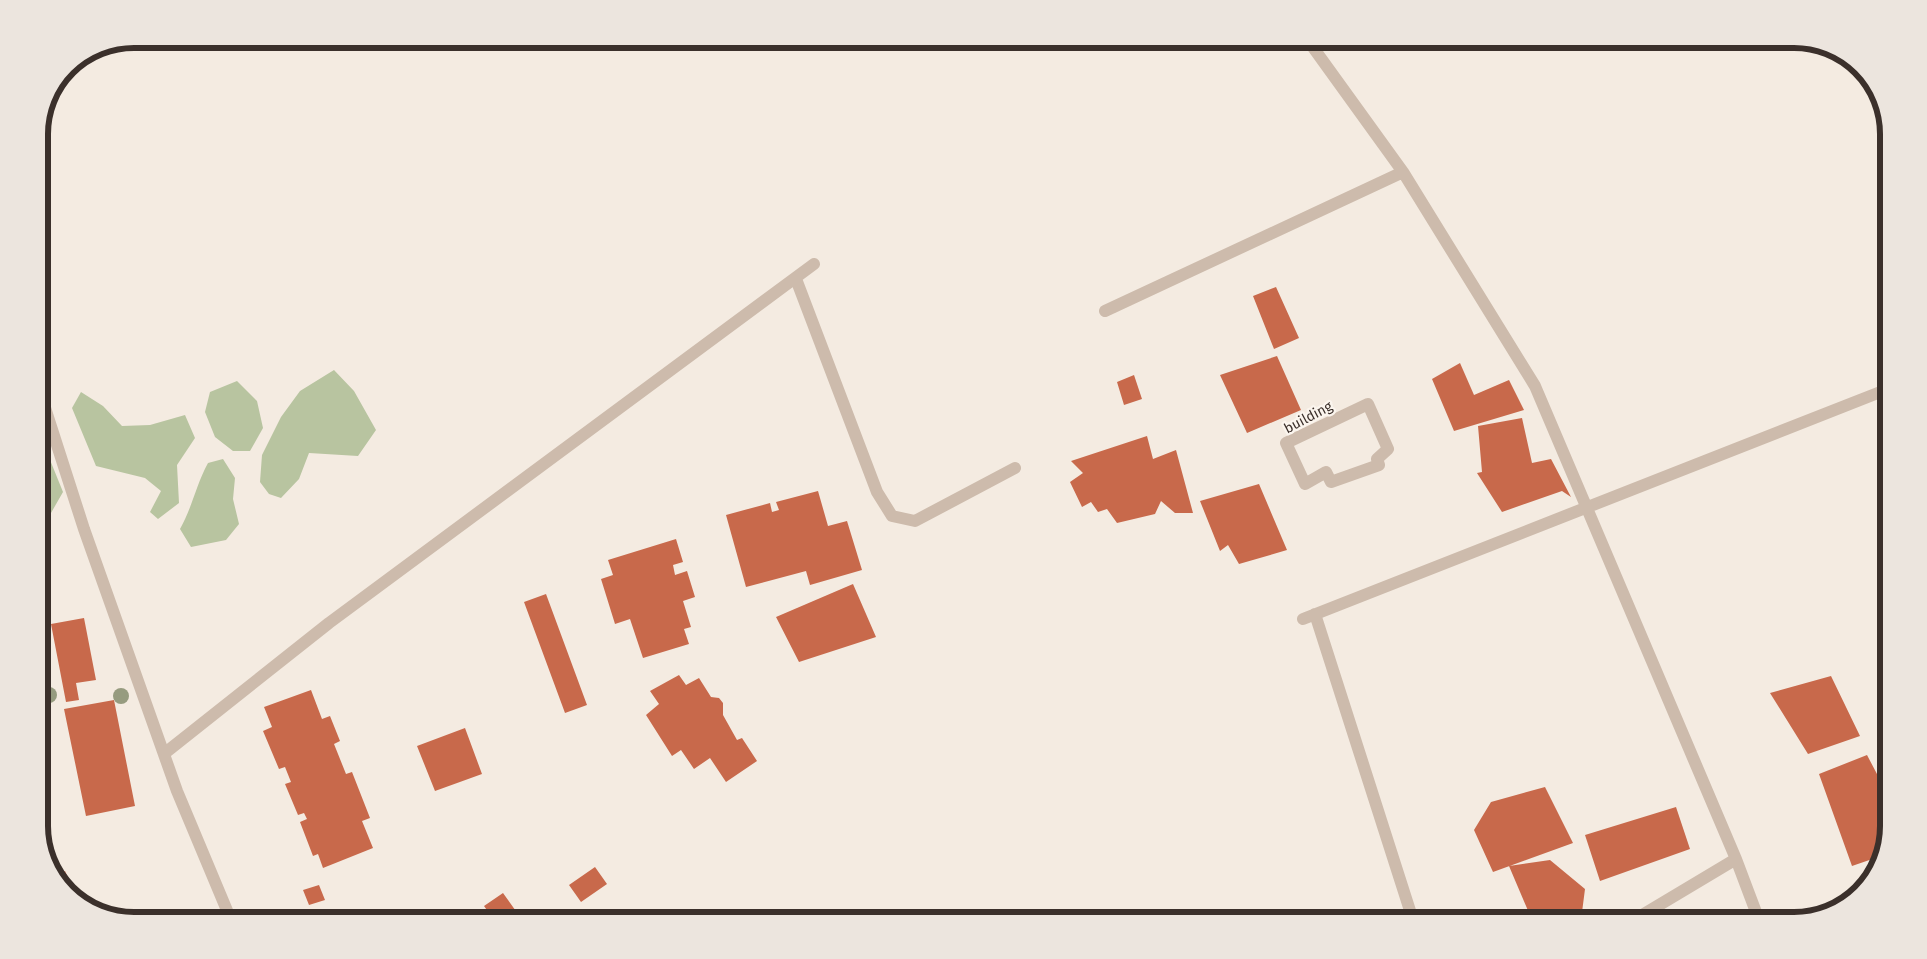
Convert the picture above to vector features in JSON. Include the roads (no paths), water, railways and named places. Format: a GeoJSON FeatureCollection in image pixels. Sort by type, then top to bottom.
{"type":"FeatureCollection","features":[{"type":"Feature","properties":{"kind":"street"},"geometry":{"type":"LineString","coordinates":[[1313,48],[1403,172],[1535,386],[1736,859],[1756,912]]}},
{"type":"Feature","properties":{"kind":"street"},"geometry":{"type":"LineString","coordinates":[[1105,311],[1403,172]]}},
{"type":"Feature","properties":{"kind":"street"},"geometry":{"type":"LineString","coordinates":[[165,753],[330,623],[814,264]]}},
{"type":"Feature","properties":{"kind":"street"},"geometry":{"type":"LineString","coordinates":[[796,279],[877,492],[892,516],[915,521],[1015,468]]}},
{"type":"Feature","properties":{"kind":"street"},"geometry":{"type":"LineString","coordinates":[[1410,912],[1309,616],[1879,392]]}},
{"type":"Feature","properties":{"kind":"street","name":"building"},"geometry":{"type":"LineString","coordinates":[[1368,404],[1388,449],[1377,459],[1379,464],[1331,482],[1326,472],[1305,484],[1286,443],[1368,404]]}},
{"type":"Feature","properties":{"kind":"street"},"geometry":{"type":"LineString","coordinates":[[48,417],[84,529],[177,791],[228,912]]}},
{"type":"Feature","properties":{"kind":"street"},"geometry":{"type":"LineString","coordinates":[[1647,912],[1736,859]]}}]}
